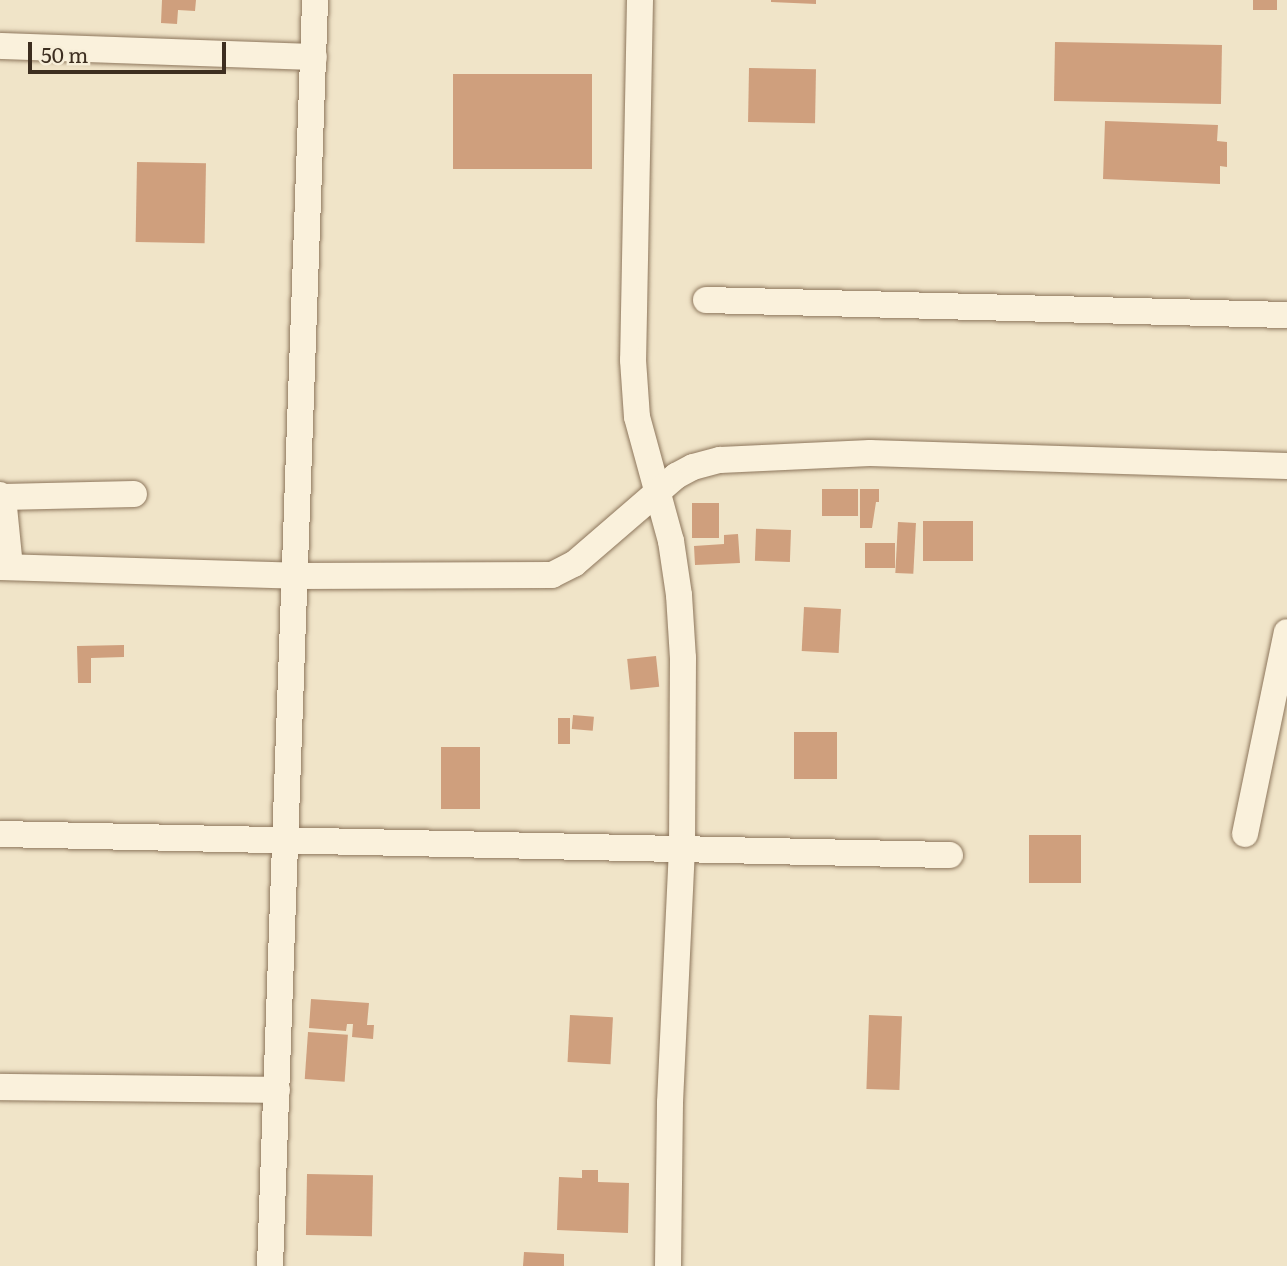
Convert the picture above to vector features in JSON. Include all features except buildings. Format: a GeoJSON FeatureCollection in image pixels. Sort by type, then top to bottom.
{"type":"FeatureCollection","features":[{"type":"Feature","properties":{"kind":"street"},"geometry":{"type":"LineString","coordinates":[[270,1266],[297,576],[315,0]]}},
{"type":"Feature","properties":{"kind":"street"},"geometry":{"type":"LineString","coordinates":[[640,0],[633,360],[637,417],[659,490],[679,595],[683,658],[682,848],[670,1103],[668,1266]]}},
{"type":"Feature","properties":{"kind":"street"},"geometry":{"type":"LineString","coordinates":[[0,46],[314,57]]}},
{"type":"Feature","properties":{"kind":"street"},"geometry":{"type":"LineString","coordinates":[[706,300],[1287,315]]}},
{"type":"Feature","properties":{"kind":"street"},"geometry":{"type":"LineString","coordinates":[[134,494],[1,496],[5,567],[297,576],[552,575],[575,564],[659,490],[693,467],[720,460],[870,453],[1287,466]]}},
{"type":"Feature","properties":{"kind":"street"},"geometry":{"type":"LineString","coordinates":[[1245,834],[1287,632]]}},
{"type":"Feature","properties":{"kind":"street"},"geometry":{"type":"LineString","coordinates":[[0,834],[950,855]]}},
{"type":"Feature","properties":{"kind":"street"},"geometry":{"type":"LineString","coordinates":[[0,1087],[278,1090]]}}]}
